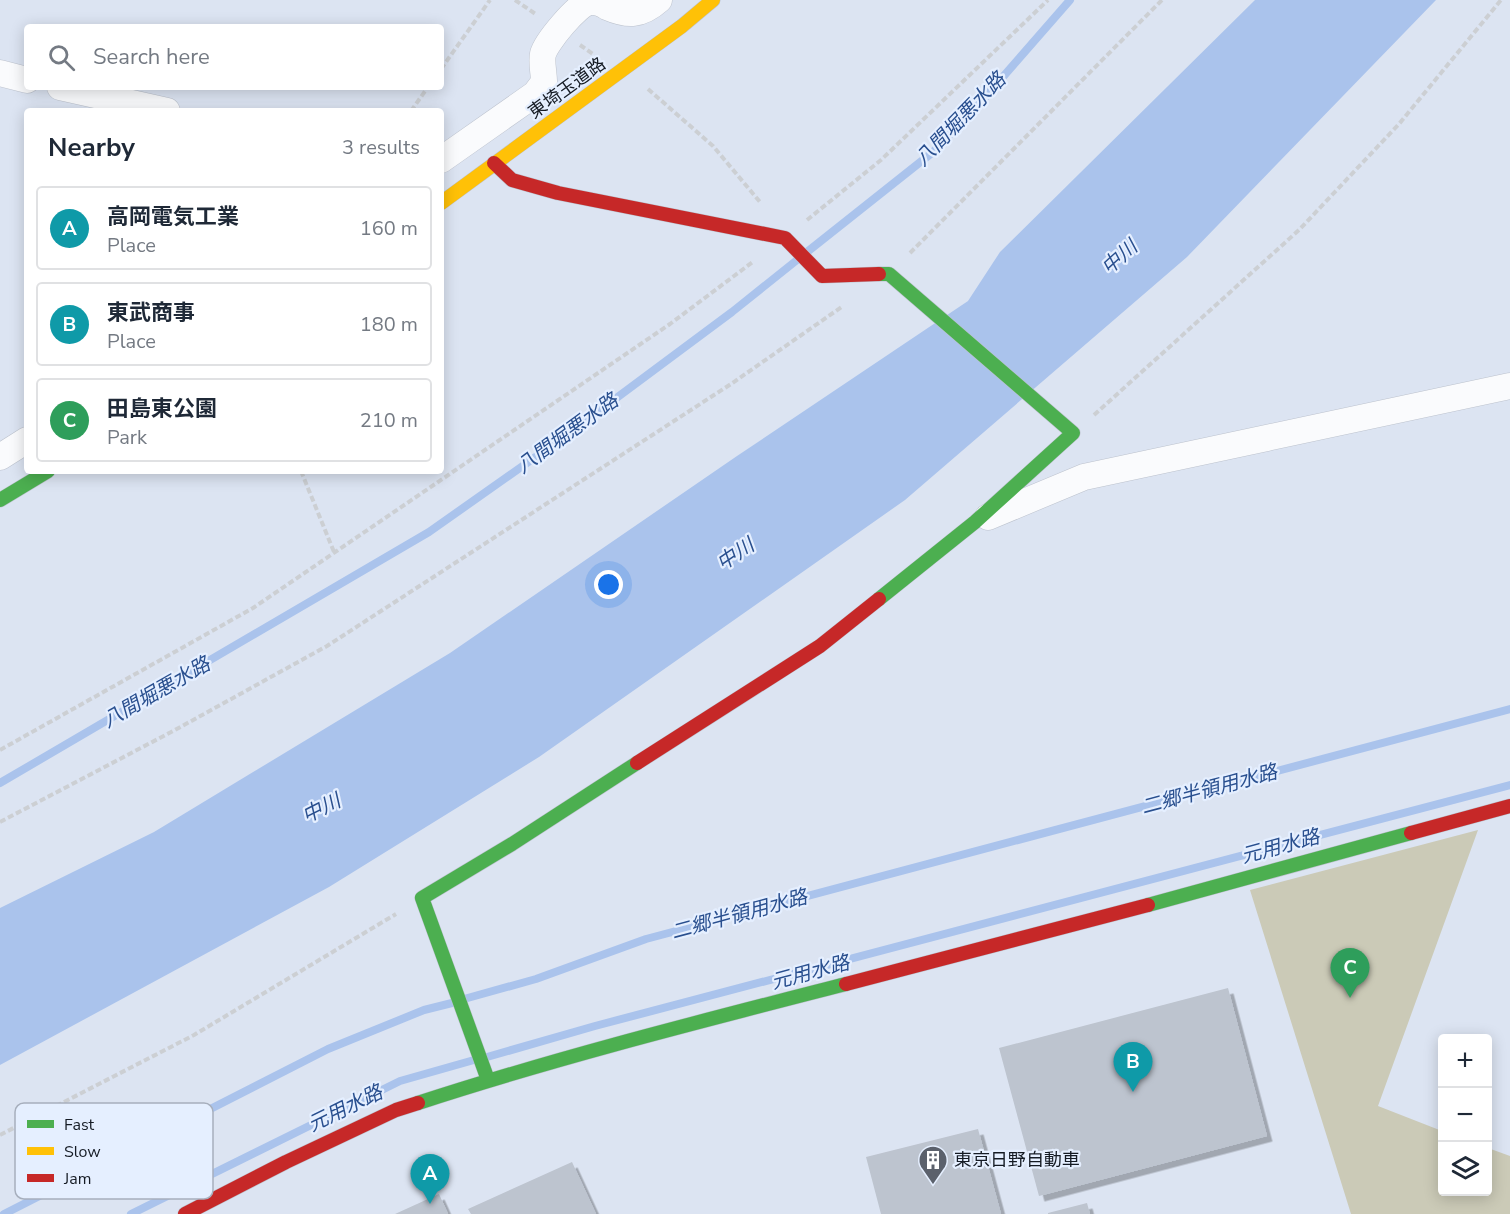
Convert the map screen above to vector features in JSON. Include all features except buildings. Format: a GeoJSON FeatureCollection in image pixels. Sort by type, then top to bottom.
{"type":"FeatureCollection","features":[{"type":"Feature","properties":{"kind":"main road","name":"東埼玉道路"},"geometry":{"type":"LineString","coordinates":[[444,200],[682,26],[713,0]]}},
{"type":"Feature","properties":{"kind":"main road"},"geometry":{"type":"LineString","coordinates":[[488,1080],[422,898],[512,844],[820,646],[975,522],[1073,433],[889,274],[822,276],[785,238],[558,194],[512,180],[494,164]]}},
{"type":"Feature","properties":{"kind":"main road"},"geometry":{"type":"LineString","coordinates":[[0,500],[43,474]]}},
{"type":"Feature","properties":{"kind":"main road"},"geometry":{"type":"LineString","coordinates":[[185,1214],[286,1162],[396,1110],[488,1080],[659,1032],[1014,941],[1510,806]]}},
{"type":"Feature","properties":{"kind":"street"},"geometry":{"type":"LineString","coordinates":[[444,158],[535,94],[544,82],[543,54],[549,41],[579,7],[589,2],[599,3],[634,14],[651,7],[659,0]]}},
{"type":"Feature","properties":{"kind":"street"},"geometry":{"type":"LineString","coordinates":[[0,74],[24,79]]}},
{"type":"Feature","properties":{"kind":"street"},"geometry":{"type":"LineString","coordinates":[[73,90],[153,108]]}},
{"type":"Feature","properties":{"kind":"street"},"geometry":{"type":"LineString","coordinates":[[975,522],[1084,477],[1510,386]]}},
{"type":"Feature","properties":{"kind":"street"},"geometry":{"type":"LineString","coordinates":[[0,457],[24,442]]}},
{"type":"Feature","properties":{"kind":"path"},"geometry":{"type":"LineString","coordinates":[[444,65],[490,0]]}},
{"type":"Feature","properties":{"kind":"path"},"geometry":{"type":"LineString","coordinates":[[515,0],[618,73],[651,90],[714,146],[753,192],[785,238]]}},
{"type":"Feature","properties":{"kind":"path"},"geometry":{"type":"LineString","coordinates":[[0,750],[254,608],[670,324],[785,238],[881,160],[1048,0]]}},
{"type":"Feature","properties":{"kind":"path"},"geometry":{"type":"LineString","coordinates":[[889,274],[1162,0]]}},
{"type":"Feature","properties":{"kind":"path"},"geometry":{"type":"LineString","coordinates":[[1073,433],[1299,230],[1399,123],[1502,0]]}},
{"type":"Feature","properties":{"kind":"path"},"geometry":{"type":"LineString","coordinates":[[413,108],[426,90]]}},
{"type":"Feature","properties":{"kind":"path"},"geometry":{"type":"LineString","coordinates":[[0,822],[176,730],[327,646],[731,384],[852,300]]}},
{"type":"Feature","properties":{"kind":"path"},"geometry":{"type":"LineString","coordinates":[[302,474],[334,552]]}},
{"type":"Feature","properties":{"kind":"path"},"geometry":{"type":"LineString","coordinates":[[62,1103],[194,1035],[422,898]]}},
{"type":"Feature","properties":{"kind":"path"},"geometry":{"type":"LineString","coordinates":[[0,1135],[15,1127]]}},
{"type":"Feature","properties":{"kind":"green space"},"geometry":{"type":"Polygon","coordinates":[[[1478,830],[1378,1106],[1438,1129],[1438,1196],[1492,1196],[1492,1149],[1510,1156],[1510,1214],[1351,1214],[1250,890],[1478,830]]]}},
{"type":"Feature","properties":{"kind":"water","name":"中川"},"geometry":{"type":"Polygon","coordinates":[[[1255,0],[1436,0],[1187,257],[905,500],[539,757],[329,887],[0,1065],[0,908],[154,832],[450,653],[968,301],[1000,252],[1255,0]]]}},
{"type":"Feature","properties":{"kind":"waterway","name":"八間堀悪水路"},"geometry":{"type":"LineString","coordinates":[[807,252],[933,152],[981,102],[1070,0]]}},
{"type":"Feature","properties":{"kind":"waterway","name":"八間堀悪水路"},"geometry":{"type":"LineString","coordinates":[[0,783],[429,532],[568,434],[732,312],[797,260]]}},
{"type":"Feature","properties":{"kind":"waterway","name":"二郷半領用水路"},"geometry":{"type":"LineString","coordinates":[[464,999],[536,979],[646,939],[1510,709]]}},
{"type":"Feature","properties":{"kind":"waterway","name":"元用水路"},"geometry":{"type":"LineString","coordinates":[[487,1057],[595,1026],[1510,785]]}},
{"type":"Feature","properties":{"kind":"waterway","name":"二郷半領用水路"},"geometry":{"type":"LineString","coordinates":[[213,1108],[328,1049],[424,1010],[452,1003]]}},
{"type":"Feature","properties":{"kind":"waterway","name":"元用水路"},"geometry":{"type":"LineString","coordinates":[[213,1173],[400,1081],[474,1060]]}},
{"type":"Feature","properties":{"kind":"waterway","name":"二郷半領用水路"},"geometry":{"type":"LineString","coordinates":[[4,1214],[33,1199]]}},
{"type":"Feature","properties":{"kind":"waterway","name":"元用水路"},"geometry":{"type":"LineString","coordinates":[[131,1214],[161,1199]]}},
{"type":"Feature","properties":{"kind":"traffic: fast"},"geometry":{"type":"LineString","coordinates":[[879,274],[889,274],[1073,433],[975,522],[879,599]]}},
{"type":"Feature","properties":{"kind":"traffic: fast"},"geometry":{"type":"LineString","coordinates":[[0,500],[43,474]]}},
{"type":"Feature","properties":{"kind":"traffic: fast"},"geometry":{"type":"LineString","coordinates":[[488,1080],[422,898],[512,844],[637,763]]}},
{"type":"Feature","properties":{"kind":"traffic: fast"},"geometry":{"type":"LineString","coordinates":[[1148,905],[1411,833]]}},
{"type":"Feature","properties":{"kind":"traffic: fast"},"geometry":{"type":"LineString","coordinates":[[418,1103],[577,1055],[846,984]]}},
{"type":"Feature","properties":{"kind":"traffic: slow"},"geometry":{"type":"LineString","coordinates":[[444,201],[682,26],[713,0]]}},
{"type":"Feature","properties":{"kind":"traffic: jam"},"geometry":{"type":"LineString","coordinates":[[494,163],[512,180],[558,193],[785,238],[822,276],[879,274]]}},
{"type":"Feature","properties":{"kind":"traffic: jam"},"geometry":{"type":"LineString","coordinates":[[637,763],[820,646],[879,599]]}},
{"type":"Feature","properties":{"kind":"traffic: jam"},"geometry":{"type":"LineString","coordinates":[[1411,833],[1510,806]]}},
{"type":"Feature","properties":{"kind":"traffic: jam"},"geometry":{"type":"LineString","coordinates":[[846,984],[1148,905]]}},
{"type":"Feature","properties":{"kind":"traffic: jam"},"geometry":{"type":"LineString","coordinates":[[185,1214],[286,1162],[396,1110],[418,1103]]}},
{"type":"Feature","properties":{"kind":"place","name":"田島東公園"},"geometry":{"type":"Point","coordinates":[1350,998]}},
{"type":"Feature","properties":{"kind":"place","name":"東武商事"},"geometry":{"type":"Point","coordinates":[1133,1092]}},
{"type":"Feature","properties":{"kind":"place","name":"東京日野自動車"},"geometry":{"type":"Point","coordinates":[933,1186]}},
{"type":"Feature","properties":{"kind":"place","name":"高岡電気工業"},"geometry":{"type":"Point","coordinates":[430,1204]}}]}
